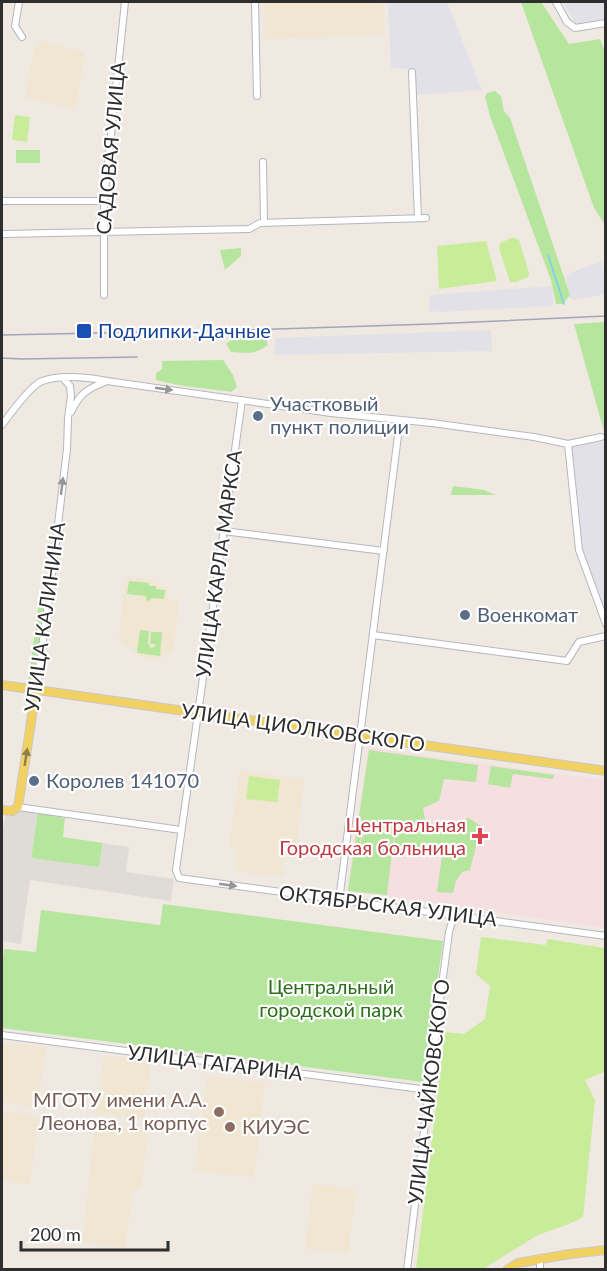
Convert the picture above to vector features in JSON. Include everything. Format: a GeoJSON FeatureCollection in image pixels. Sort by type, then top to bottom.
{"type":"FeatureCollection","features":[{"type":"Feature","properties":{"kind":"main road","name":"УЛИЦА ЦИОЛКОВСКОГО"},"geometry":{"type":"LineString","coordinates":[[2,685],[606,771]]}},
{"type":"Feature","properties":{"kind":"main road","name":"УЛИЦА КАЛИНИНА"},"geometry":{"type":"LineString","coordinates":[[15,809],[36,690]]}},
{"type":"Feature","properties":{"kind":"main road"},"geometry":{"type":"LineString","coordinates":[[2,810],[15,809]]}},
{"type":"Feature","properties":{"kind":"main road"},"geometry":{"type":"LineString","coordinates":[[507,1269],[518,1263],[540,1258],[606,1250]]}},
{"type":"Feature","properties":{"kind":"street"},"geometry":{"type":"LineString","coordinates":[[19,2],[15,26],[22,37]]}},
{"type":"Feature","properties":{"kind":"street","name":"САДОВАЯ УЛИЦА"},"geometry":{"type":"LineString","coordinates":[[104,295],[104,201],[125,2]]}},
{"type":"Feature","properties":{"kind":"street"},"geometry":{"type":"LineString","coordinates":[[255,2],[257,96]]}},
{"type":"Feature","properties":{"kind":"street"},"geometry":{"type":"LineString","coordinates":[[556,2],[567,22],[575,28],[604,24],[606,33]]}},
{"type":"Feature","properties":{"kind":"street"},"geometry":{"type":"LineString","coordinates":[[412,72],[418,218]]}},
{"type":"Feature","properties":{"kind":"street"},"geometry":{"type":"LineString","coordinates":[[263,162],[264,223]]}},
{"type":"Feature","properties":{"kind":"street"},"geometry":{"type":"LineString","coordinates":[[2,201],[104,201]]}},
{"type":"Feature","properties":{"kind":"street"},"geometry":{"type":"LineString","coordinates":[[2,234],[249,229],[260,223],[426,218]]}},
{"type":"Feature","properties":{"kind":"street"},"geometry":{"type":"LineString","coordinates":[[2,425],[39,382],[63,378],[93,378],[352,416],[534,437],[568,444],[601,437]]}},
{"type":"Feature","properties":{"kind":"street","name":"УЛИЦА КАЛИНИНА"},"geometry":{"type":"LineString","coordinates":[[36,690],[67,449],[71,396],[70,386],[63,378]]}},
{"type":"Feature","properties":{"kind":"street"},"geometry":{"type":"LineString","coordinates":[[92,387],[93,378]]}},
{"type":"Feature","properties":{"kind":"street"},"geometry":{"type":"LineString","coordinates":[[68,418],[78,399],[92,387],[107,381]]}},
{"type":"Feature","properties":{"kind":"street","name":"УЛИЦА КАРЛА МАРКСА"},"geometry":{"type":"LineString","coordinates":[[176,870],[242,400]]}},
{"type":"Feature","properties":{"kind":"street"},"geometry":{"type":"LineString","coordinates":[[339,901],[400,420]]}},
{"type":"Feature","properties":{"kind":"street"},"geometry":{"type":"LineString","coordinates":[[568,444],[579,550],[606,624]]}},
{"type":"Feature","properties":{"kind":"street"},"geometry":{"type":"LineString","coordinates":[[223,531],[384,551]]}},
{"type":"Feature","properties":{"kind":"street"},"geometry":{"type":"LineString","coordinates":[[373,635],[567,661],[579,642],[606,636]]}},
{"type":"Feature","properties":{"kind":"street"},"geometry":{"type":"LineString","coordinates":[[15,809],[24,807],[181,830]]}},
{"type":"Feature","properties":{"kind":"street","name":"ОКТЯБРЬСКАЯ УЛИЦА"},"geometry":{"type":"LineString","coordinates":[[176,870],[179,878],[606,936]]}},
{"type":"Feature","properties":{"kind":"street","name":"УЛИЦА ЧАЙКОВСКОГО"},"geometry":{"type":"LineString","coordinates":[[407,1269],[449,932],[454,915]]}},
{"type":"Feature","properties":{"kind":"street","name":"УЛИЦА ГАГАРИНА"},"geometry":{"type":"LineString","coordinates":[[2,1035],[429,1090]]}},
{"type":"Feature","properties":{"kind":"street"},"geometry":{"type":"LineString","coordinates":[[540,1258],[540,1269]]}},
{"type":"Feature","properties":{"kind":"shaded area"},"geometry":{"type":"Polygon","coordinates":[[[264,2],[383,2],[385,34],[265,39],[264,2]]]}},
{"type":"Feature","properties":{"kind":"shaded area"},"geometry":{"type":"Polygon","coordinates":[[[388,2],[447,2],[482,90],[415,95],[410,69],[391,68],[388,2]]]}},
{"type":"Feature","properties":{"kind":"shaded area"},"geometry":{"type":"Polygon","coordinates":[[[563,2],[605,2],[605,20],[580,25],[575,23],[563,2]]]}},
{"type":"Feature","properties":{"kind":"shaded area"},"geometry":{"type":"Polygon","coordinates":[[[36,41],[85,53],[75,110],[25,97],[36,41]]]}},
{"type":"Feature","properties":{"kind":"shaded area"},"geometry":{"type":"Polygon","coordinates":[[[601,261],[605,273],[605,294],[574,300],[566,293],[567,274],[601,261]]]}},
{"type":"Feature","properties":{"kind":"shaded area"},"geometry":{"type":"Polygon","coordinates":[[[552,286],[553,306],[429,311],[430,295],[552,286]]]}},
{"type":"Feature","properties":{"kind":"shaded area"},"geometry":{"type":"Polygon","coordinates":[[[491,330],[492,351],[275,355],[275,338],[491,330]]]}},
{"type":"Feature","properties":{"kind":"shaded area"},"geometry":{"type":"Polygon","coordinates":[[[605,441],[605,620],[581,558],[570,446],[605,441]]]}},
{"type":"Feature","properties":{"kind":"shaded area"},"geometry":{"type":"Polygon","coordinates":[[[125,578],[152,579],[152,583],[159,583],[159,587],[168,587],[167,600],[179,600],[173,653],[162,653],[161,660],[140,656],[119,641],[125,578]]]}},
{"type":"Feature","properties":{"kind":"shaded area","name":"Центральная Городская больница"},"geometry":{"type":"Polygon","coordinates":[[[368,748],[605,780],[605,928],[347,891],[368,748]]]}},
{"type":"Feature","properties":{"kind":"shaded area"},"geometry":{"type":"Polygon","coordinates":[[[240,770],[304,780],[295,853],[286,853],[283,877],[235,871],[238,849],[229,847],[240,770]]]}},
{"type":"Feature","properties":{"kind":"shaded area"},"geometry":{"type":"Polygon","coordinates":[[[21,809],[38,811],[31,858],[99,867],[103,843],[129,847],[126,872],[174,879],[171,901],[30,880],[21,944],[2,941],[2,829],[6,813],[21,809]]]}},
{"type":"Feature","properties":{"kind":"shaded area"},"geometry":{"type":"Polygon","coordinates":[[[2,1042],[46,1048],[37,1107],[2,1102],[2,1042]]]}},
{"type":"Feature","properties":{"kind":"shaded area"},"geometry":{"type":"Polygon","coordinates":[[[104,1055],[151,1062],[144,1119],[96,1113],[104,1055]]]}},
{"type":"Feature","properties":{"kind":"shaded area","name":"КИУЭС"},"geometry":{"type":"Polygon","coordinates":[[[207,1076],[265,1083],[254,1177],[195,1170],[207,1076]]]}},
{"type":"Feature","properties":{"kind":"shaded area"},"geometry":{"type":"Polygon","coordinates":[[[2,1111],[39,1116],[30,1184],[2,1180],[2,1111]]]}},
{"type":"Feature","properties":{"kind":"shaded area"},"geometry":{"type":"Polygon","coordinates":[[[95,1125],[148,1131],[141,1189],[133,1189],[125,1248],[82,1242],[95,1125]]]}},
{"type":"Feature","properties":{"kind":"shaded area"},"geometry":{"type":"Polygon","coordinates":[[[313,1184],[356,1190],[348,1253],[305,1248],[313,1184]]]}},
{"type":"Feature","properties":{"kind":"green space"},"geometry":{"type":"Polygon","coordinates":[[[521,2],[541,2],[569,44],[600,39],[606,55],[605,225],[594,208],[521,2]]]}},
{"type":"Feature","properties":{"kind":"green space"},"geometry":{"type":"Polygon","coordinates":[[[495,91],[501,96],[504,111],[510,118],[570,295],[563,304],[556,304],[551,280],[490,116],[485,97],[487,93],[495,91]]]}},
{"type":"Feature","properties":{"kind":"green space"},"geometry":{"type":"Polygon","coordinates":[[[15,115],[30,117],[27,142],[12,140],[15,115]]]}},
{"type":"Feature","properties":{"kind":"green space"},"geometry":{"type":"Polygon","coordinates":[[[16,150],[40,150],[40,163],[16,163],[16,150]]]}},
{"type":"Feature","properties":{"kind":"green space"},"geometry":{"type":"Polygon","coordinates":[[[511,238],[519,240],[529,273],[528,277],[516,282],[510,282],[499,248],[500,243],[511,238]]]}},
{"type":"Feature","properties":{"kind":"green space"},"geometry":{"type":"Polygon","coordinates":[[[486,241],[497,281],[439,289],[437,246],[486,241]]]}},
{"type":"Feature","properties":{"kind":"green space"},"geometry":{"type":"Polygon","coordinates":[[[241,248],[241,256],[225,270],[220,250],[241,248]]]}},
{"type":"Feature","properties":{"kind":"green space"},"geometry":{"type":"Polygon","coordinates":[[[606,322],[605,435],[574,324],[606,322]]]}},
{"type":"Feature","properties":{"kind":"green space"},"geometry":{"type":"Polygon","coordinates":[[[248,334],[265,336],[268,345],[254,352],[231,352],[226,344],[235,336],[248,334]]]}},
{"type":"Feature","properties":{"kind":"green space"},"geometry":{"type":"Polygon","coordinates":[[[223,360],[233,375],[237,387],[231,392],[156,380],[156,373],[162,369],[162,361],[223,360]]]}},
{"type":"Feature","properties":{"kind":"green space"},"geometry":{"type":"Polygon","coordinates":[[[453,486],[484,490],[496,495],[451,495],[453,486]]]}},
{"type":"Feature","properties":{"kind":"green space"},"geometry":{"type":"Polygon","coordinates":[[[129,581],[149,583],[149,586],[165,590],[164,599],[151,598],[150,601],[146,600],[146,596],[127,594],[129,581]]]}},
{"type":"Feature","properties":{"kind":"green space"},"geometry":{"type":"Polygon","coordinates":[[[40,595],[47,596],[35,683],[28,682],[40,595]]]}},
{"type":"Feature","properties":{"kind":"green space"},"geometry":{"type":"Polygon","coordinates":[[[140,630],[149,631],[150,648],[155,647],[155,644],[150,644],[151,632],[162,632],[160,656],[137,653],[140,630]]]}},
{"type":"Feature","properties":{"kind":"green space"},"geometry":{"type":"Polygon","coordinates":[[[369,750],[478,765],[476,782],[444,779],[439,801],[423,808],[426,824],[436,831],[465,830],[467,817],[481,826],[470,870],[462,872],[456,881],[453,893],[437,892],[442,856],[393,854],[395,835],[374,827],[361,836],[360,848],[362,837],[374,828],[394,836],[387,895],[348,891],[353,857],[357,857],[353,856],[369,750]]]}},
{"type":"Feature","properties":{"kind":"green space"},"geometry":{"type":"Polygon","coordinates":[[[491,766],[554,775],[553,779],[513,774],[510,788],[488,784],[491,766]]]}},
{"type":"Feature","properties":{"kind":"green space"},"geometry":{"type":"Polygon","coordinates":[[[249,776],[280,780],[277,802],[246,799],[249,776]]]}},
{"type":"Feature","properties":{"kind":"green space"},"geometry":{"type":"Polygon","coordinates":[[[38,811],[53,813],[53,816],[65,818],[63,837],[103,843],[99,868],[31,858],[38,811]]]}},
{"type":"Feature","properties":{"kind":"green space","name":"Центральный городской парк"},"geometry":{"type":"Polygon","coordinates":[[[163,904],[443,941],[423,1082],[2,1028],[4,949],[36,952],[41,910],[160,925],[163,904]]]}},
{"type":"Feature","properties":{"kind":"green space"},"geometry":{"type":"Polygon","coordinates":[[[481,937],[546,945],[547,939],[605,948],[606,1059],[604,1072],[585,1080],[595,1100],[583,1217],[538,1235],[483,1269],[416,1269],[445,1032],[464,1034],[485,1019],[490,986],[476,974],[481,937]]]}},
{"type":"Feature","properties":{"kind":"waterway"},"geometry":{"type":"LineString","coordinates":[[548,255],[564,304]]}},
{"type":"Feature","properties":{"kind":"railway"},"geometry":{"type":"LineString","coordinates":[[2,335],[243,330],[606,316]]}},
{"type":"Feature","properties":{"kind":"railway"},"geometry":{"type":"LineString","coordinates":[[2,358],[137,357]]}},
{"type":"Feature","properties":{"kind":"place","name":"Подлипки-Дачные"},"geometry":{"type":"Point","coordinates":[84,331]}},
{"type":"Feature","properties":{"kind":"place","name":"Участковый пункт полиции"},"geometry":{"type":"Point","coordinates":[258,416]}},
{"type":"Feature","properties":{"kind":"place","name":"Военкомат"},"geometry":{"type":"Point","coordinates":[465,615]}},
{"type":"Feature","properties":{"kind":"place","name":"Королев 141070"},"geometry":{"type":"Point","coordinates":[34,781]}},
{"type":"Feature","properties":{"kind":"place","name":"Центральная Городская больница"},"geometry":{"type":"Point","coordinates":[480,836]}},
{"type":"Feature","properties":{"kind":"place","name":"МГОТУ имени А.А. Леонова, 1 корпус"},"geometry":{"type":"Point","coordinates":[219,1112]}},
{"type":"Feature","properties":{"kind":"place","name":"КИУЭС"},"geometry":{"type":"Point","coordinates":[230,1127]}}]}
